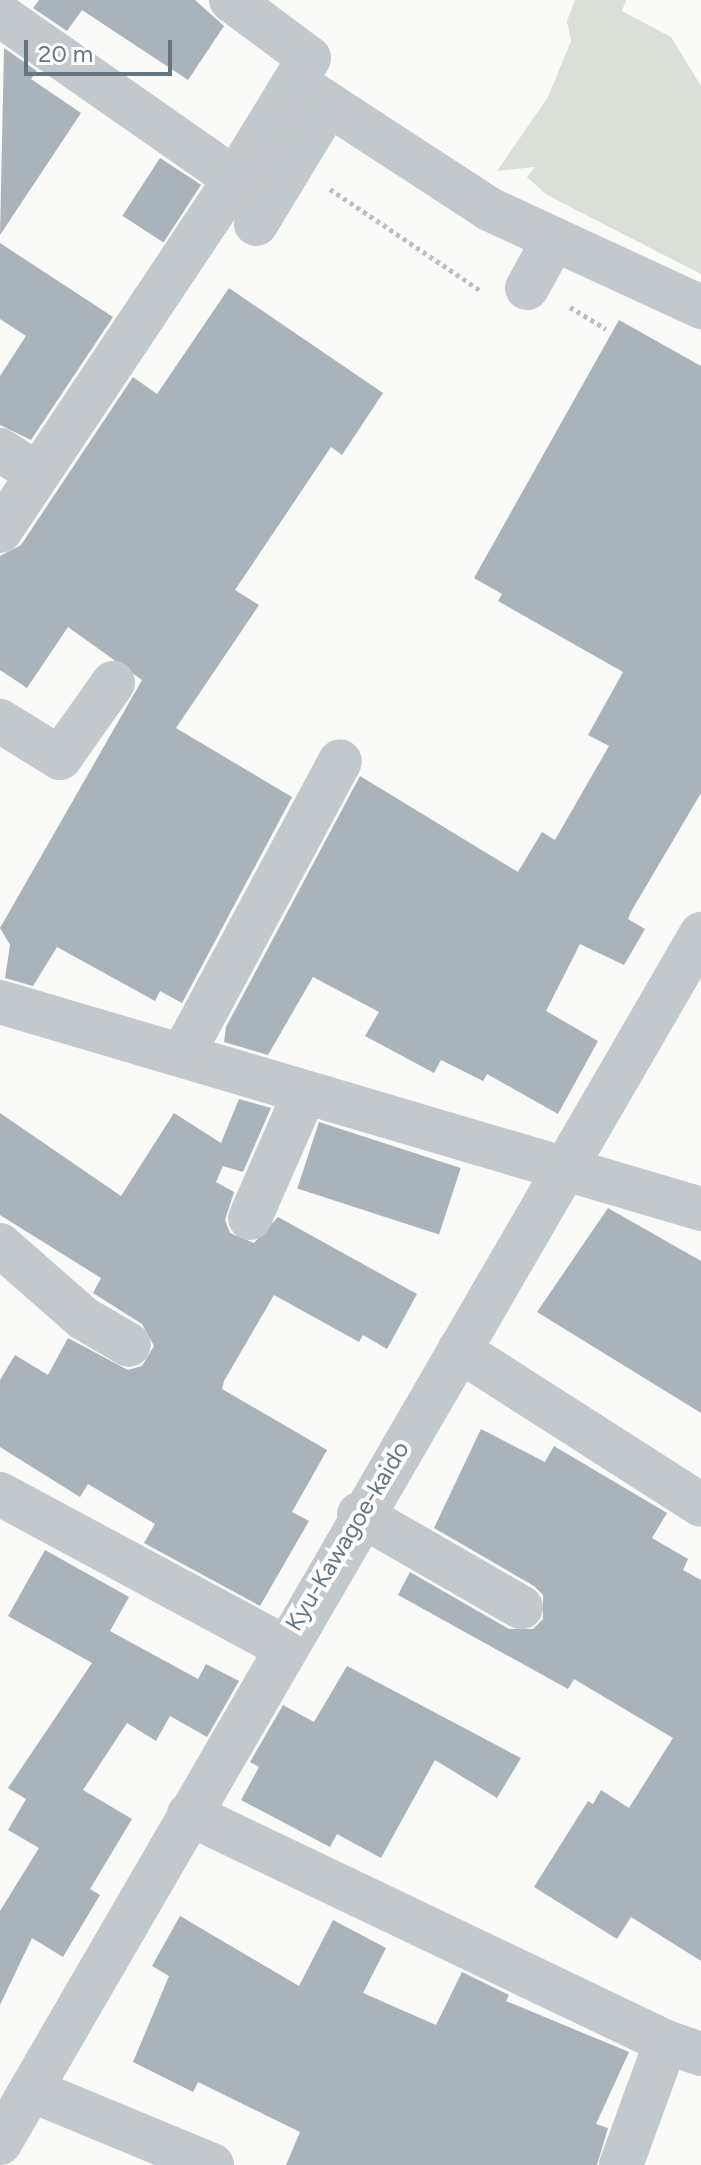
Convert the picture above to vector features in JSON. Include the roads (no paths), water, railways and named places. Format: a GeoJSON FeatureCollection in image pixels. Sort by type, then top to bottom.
{"type":"FeatureCollection","features":[{"type":"Feature","properties":{"kind":"street"},"geometry":{"type":"LineString","coordinates":[[231,0],[309,58],[330,97],[444,164],[553,241],[701,307]]}},
{"type":"Feature","properties":{"kind":"street"},"geometry":{"type":"LineString","coordinates":[[0,15],[235,179]]}},
{"type":"Feature","properties":{"kind":"street"},"geometry":{"type":"LineString","coordinates":[[0,531],[235,179],[330,97]]}},
{"type":"Feature","properties":{"kind":"street"},"geometry":{"type":"LineString","coordinates":[[256,224],[330,97]]}},
{"type":"Feature","properties":{"kind":"street"},"geometry":{"type":"LineString","coordinates":[[528,292],[553,241]]}},
{"type":"Feature","properties":{"kind":"street"},"geometry":{"type":"LineString","coordinates":[[0,450],[36,473]]}},
{"type":"Feature","properties":{"kind":"street"},"geometry":{"type":"LineString","coordinates":[[0,721],[60,758],[113,683]]}},
{"type":"Feature","properties":{"kind":"street"},"geometry":{"type":"LineString","coordinates":[[183,1054],[340,761]]}},
{"type":"Feature","properties":{"kind":"street","name":"Kyu-Kawagoe-kaido"},"geometry":{"type":"LineString","coordinates":[[3,2131],[31,2090],[359,1514],[566,1173],[701,934]]}},
{"type":"Feature","properties":{"kind":"street"},"geometry":{"type":"LineString","coordinates":[[0,1002],[183,1054],[303,1097],[701,1209]]}},
{"type":"Feature","properties":{"kind":"street"},"geometry":{"type":"LineString","coordinates":[[250,1218],[303,1097]]}},
{"type":"Feature","properties":{"kind":"street"},"geometry":{"type":"LineString","coordinates":[[0,1245],[83,1318],[129,1345]]}},
{"type":"Feature","properties":{"kind":"street"},"geometry":{"type":"LineString","coordinates":[[459,1350],[701,1505]]}},
{"type":"Feature","properties":{"kind":"street"},"geometry":{"type":"LineString","coordinates":[[0,1494],[282,1646]]}},
{"type":"Feature","properties":{"kind":"street"},"geometry":{"type":"LineString","coordinates":[[359,1514],[521,1607]]}},
{"type":"Feature","properties":{"kind":"street"},"geometry":{"type":"LineString","coordinates":[[189,1814],[684,2048],[621,2165]]}},
{"type":"Feature","properties":{"kind":"street"},"geometry":{"type":"LineString","coordinates":[[31,2090],[212,2165]]}}]}
